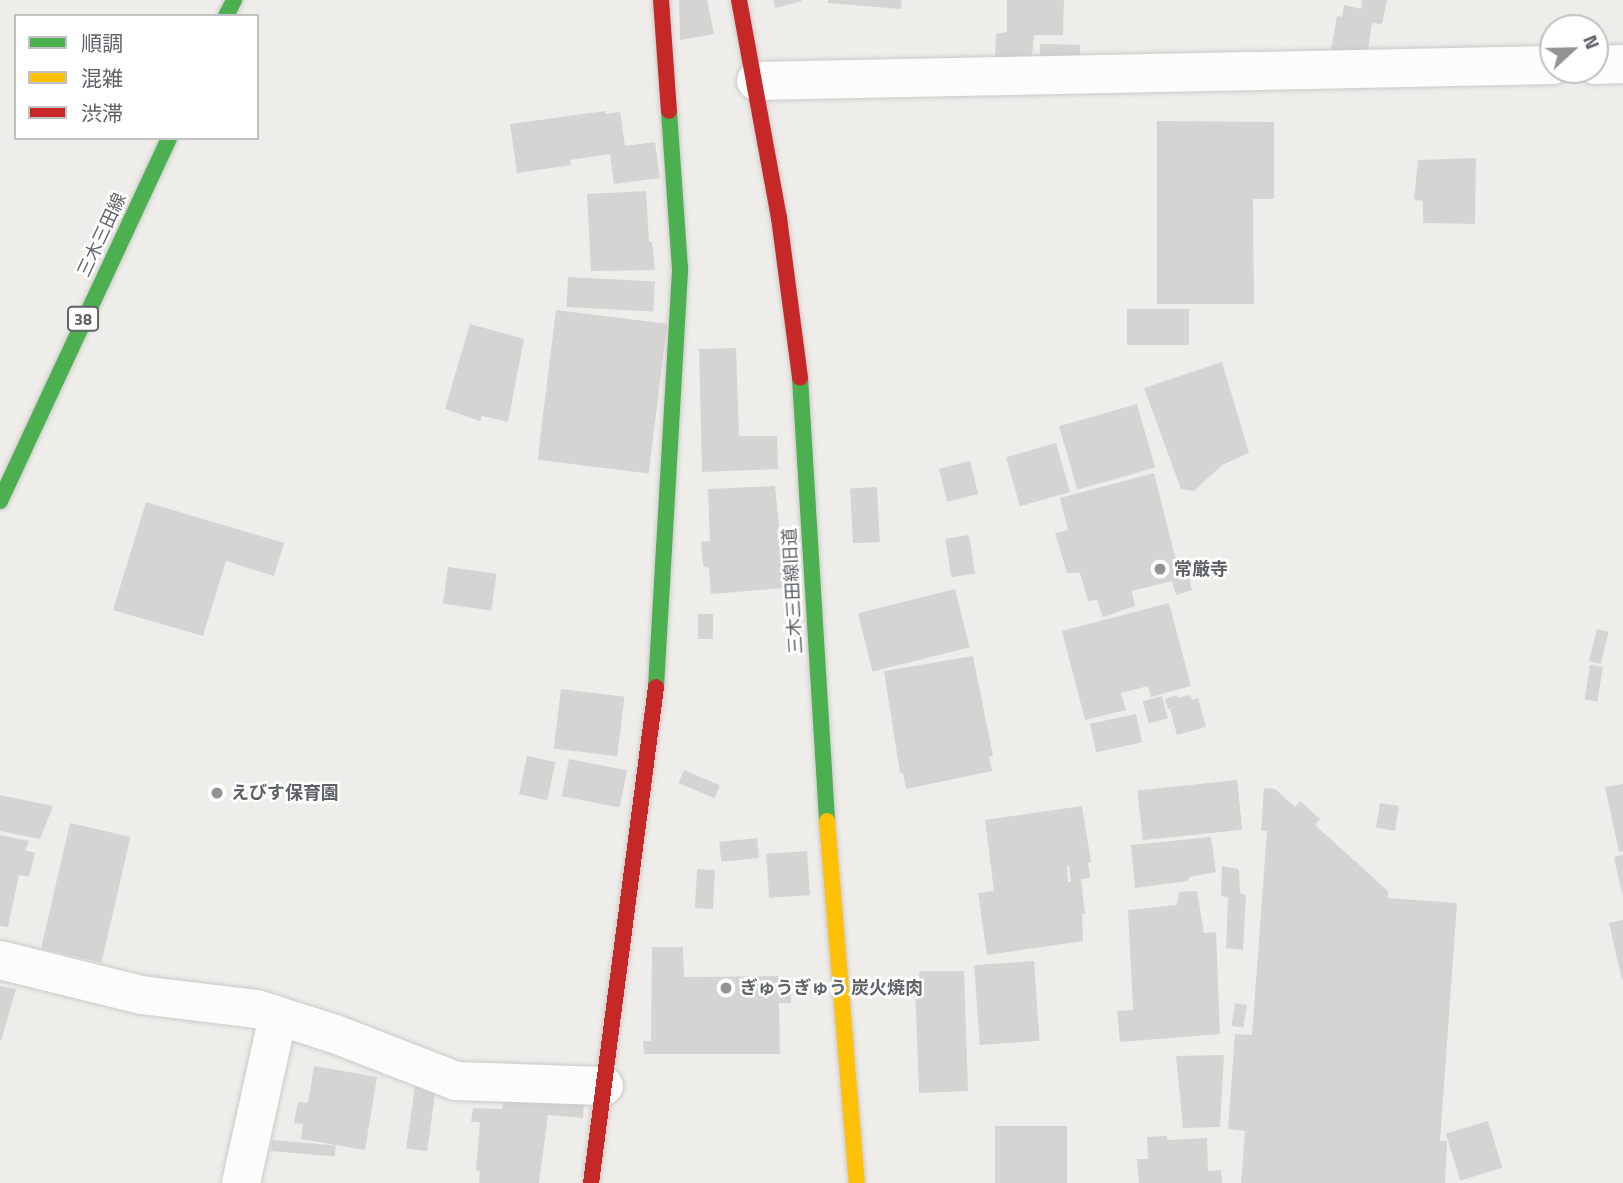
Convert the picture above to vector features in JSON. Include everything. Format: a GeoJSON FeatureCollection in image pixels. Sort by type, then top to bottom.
{"type":"FeatureCollection","features":[{"type":"Feature","properties":{"kind":"street"},"geometry":{"type":"LineString","coordinates":[[592,1183],[655,700],[669,502],[681,269],[661,0]]}},
{"type":"Feature","properties":{"kind":"street","name":"三木三田線旧道"},"geometry":{"type":"LineString","coordinates":[[739,0],[779,218],[803,401],[819,723],[857,1183]]}},
{"type":"Feature","properties":{"kind":"street"},"geometry":{"type":"LineString","coordinates":[[755,81],[1539,65]]}},
{"type":"Feature","properties":{"kind":"street","name":"三木三田線"},"geometry":{"type":"LineString","coordinates":[[0,501],[168,140]]}},
{"type":"Feature","properties":{"kind":"street"},"geometry":{"type":"LineString","coordinates":[[0,960],[141,995],[257,1009],[335,1034],[456,1081],[604,1086]]}},
{"type":"Feature","properties":{"kind":"street"},"geometry":{"type":"LineString","coordinates":[[241,1183],[278,1016]]}},
{"type":"Feature","properties":{"kind":"building"},"geometry":{"type":"Polygon","coordinates":[[[679,0],[707,0],[714,34],[680,40],[679,0]]]}},
{"type":"Feature","properties":{"kind":"building"},"geometry":{"type":"Polygon","coordinates":[[[774,0],[801,0],[802,1],[775,8],[774,0]]]}},
{"type":"Feature","properties":{"kind":"building"},"geometry":{"type":"Polygon","coordinates":[[[828,0],[902,0],[901,9],[828,3],[828,0]]]}},
{"type":"Feature","properties":{"kind":"building"},"geometry":{"type":"Polygon","coordinates":[[[1007,0],[1064,0],[1063,35],[1034,35],[1032,56],[995,59],[996,34],[1007,32],[1007,0]]]}},
{"type":"Feature","properties":{"kind":"building"},"geometry":{"type":"Polygon","coordinates":[[[1362,0],[1387,0],[1382,24],[1372,23],[1366,62],[1330,55],[1337,16],[1342,17],[1344,5],[1361,9],[1362,0]]]}},
{"type":"Feature","properties":{"kind":"building"},"geometry":{"type":"Polygon","coordinates":[[[1040,44],[1080,45],[1080,63],[1040,62],[1040,44]]]}},
{"type":"Feature","properties":{"kind":"building"},"geometry":{"type":"Polygon","coordinates":[[[605,111],[605,114],[620,112],[625,146],[655,142],[660,178],[614,184],[610,154],[570,160],[571,165],[517,173],[510,124],[605,111]]]}},
{"type":"Feature","properties":{"kind":"building"},"geometry":{"type":"Polygon","coordinates":[[[1157,121],[1274,122],[1274,199],[1253,199],[1254,304],[1157,304],[1157,121]]]}},
{"type":"Feature","properties":{"kind":"building"},"geometry":{"type":"Polygon","coordinates":[[[1476,158],[1475,224],[1423,223],[1423,201],[1414,199],[1418,160],[1476,158]]]}},
{"type":"Feature","properties":{"kind":"building"},"geometry":{"type":"Polygon","coordinates":[[[646,191],[649,242],[652,242],[655,270],[591,271],[587,194],[646,191]]]}},
{"type":"Feature","properties":{"kind":"building"},"geometry":{"type":"Polygon","coordinates":[[[568,277],[655,282],[653,312],[566,307],[568,277]]]}},
{"type":"Feature","properties":{"kind":"building"},"geometry":{"type":"Polygon","coordinates":[[[1127,309],[1189,309],[1189,345],[1127,345],[1127,309]]]}},
{"type":"Feature","properties":{"kind":"building"},"geometry":{"type":"Polygon","coordinates":[[[556,310],[667,324],[649,474],[538,460],[556,310]]]}},
{"type":"Feature","properties":{"kind":"building"},"geometry":{"type":"Polygon","coordinates":[[[470,324],[524,339],[508,422],[482,416],[480,421],[445,409],[470,324]]]}},
{"type":"Feature","properties":{"kind":"building"},"geometry":{"type":"Polygon","coordinates":[[[736,348],[739,436],[777,436],[778,469],[702,472],[699,349],[736,348]]]}},
{"type":"Feature","properties":{"kind":"building"},"geometry":{"type":"Polygon","coordinates":[[[1222,362],[1249,453],[1222,465],[1194,491],[1181,489],[1144,388],[1222,362]]]}},
{"type":"Feature","properties":{"kind":"building"},"geometry":{"type":"Polygon","coordinates":[[[1137,404],[1155,467],[1077,490],[1059,426],[1137,404]]]}},
{"type":"Feature","properties":{"kind":"building"},"geometry":{"type":"Polygon","coordinates":[[[1056,443],[1070,492],[1020,506],[1006,457],[1056,443]]]}},
{"type":"Feature","properties":{"kind":"building"},"geometry":{"type":"Polygon","coordinates":[[[970,461],[978,494],[947,502],[939,469],[970,461]]]}},
{"type":"Feature","properties":{"kind":"building"},"geometry":{"type":"Polygon","coordinates":[[[1154,473],[1176,560],[1184,558],[1192,590],[1176,595],[1172,581],[1132,591],[1135,606],[1103,617],[1097,600],[1088,601],[1080,573],[1067,573],[1055,533],[1068,530],[1060,498],[1154,473]]]}},
{"type":"Feature","properties":{"kind":"building"},"geometry":{"type":"Polygon","coordinates":[[[775,486],[785,588],[711,594],[709,568],[703,566],[701,542],[710,541],[708,489],[775,486]]]}},
{"type":"Feature","properties":{"kind":"building"},"geometry":{"type":"Polygon","coordinates":[[[877,487],[880,542],[853,543],[850,488],[877,487]]]}},
{"type":"Feature","properties":{"kind":"building"},"geometry":{"type":"Polygon","coordinates":[[[146,502],[284,543],[274,576],[226,561],[203,636],[113,610],[146,502]]]}},
{"type":"Feature","properties":{"kind":"building"},"geometry":{"type":"Polygon","coordinates":[[[969,535],[975,574],[951,577],[945,539],[969,535]]]}},
{"type":"Feature","properties":{"kind":"building"},"geometry":{"type":"Polygon","coordinates":[[[448,567],[497,574],[491,610],[443,604],[448,567]]]}},
{"type":"Feature","properties":{"kind":"building"},"geometry":{"type":"Polygon","coordinates":[[[955,589],[970,647],[872,671],[858,613],[955,589]]]}},
{"type":"Feature","properties":{"kind":"building"},"geometry":{"type":"Polygon","coordinates":[[[1169,603],[1191,686],[1151,697],[1148,686],[1121,693],[1126,710],[1085,720],[1062,631],[1169,603]]]}},
{"type":"Feature","properties":{"kind":"building"},"geometry":{"type":"Polygon","coordinates":[[[698,614],[713,614],[713,639],[698,639],[698,614]]]}},
{"type":"Feature","properties":{"kind":"building"},"geometry":{"type":"Polygon","coordinates":[[[1597,629],[1609,632],[1601,664],[1589,661],[1597,629]]]}},
{"type":"Feature","properties":{"kind":"building"},"geometry":{"type":"Polygon","coordinates":[[[973,656],[993,756],[989,757],[992,771],[906,789],[903,773],[900,773],[884,671],[973,656]]]}},
{"type":"Feature","properties":{"kind":"building"},"geometry":{"type":"Polygon","coordinates":[[[1590,665],[1603,667],[1597,702],[1585,700],[1590,665]]]}},
{"type":"Feature","properties":{"kind":"building"},"geometry":{"type":"Polygon","coordinates":[[[561,689],[625,697],[617,756],[554,749],[561,689]]]}},
{"type":"Feature","properties":{"kind":"building"},"geometry":{"type":"Polygon","coordinates":[[[1177,695],[1178,698],[1190,695],[1192,700],[1198,698],[1206,727],[1177,735],[1170,709],[1180,705],[1168,709],[1165,699],[1177,695]]]}},
{"type":"Feature","properties":{"kind":"building"},"geometry":{"type":"Polygon","coordinates":[[[1162,696],[1168,718],[1149,723],[1143,701],[1162,696]]]}},
{"type":"Feature","properties":{"kind":"building"},"geometry":{"type":"Polygon","coordinates":[[[1136,714],[1142,742],[1096,752],[1090,724],[1136,714]]]}},
{"type":"Feature","properties":{"kind":"building"},"geometry":{"type":"Polygon","coordinates":[[[527,756],[555,762],[547,800],[519,794],[527,756]]]}},
{"type":"Feature","properties":{"kind":"building"},"geometry":{"type":"Polygon","coordinates":[[[569,759],[627,770],[620,808],[562,796],[569,759]]]}},
{"type":"Feature","properties":{"kind":"building"},"geometry":{"type":"Polygon","coordinates":[[[684,770],[720,785],[714,798],[679,783],[684,770]]]}},
{"type":"Feature","properties":{"kind":"building"},"geometry":{"type":"Polygon","coordinates":[[[1237,780],[1242,830],[1143,840],[1138,790],[1237,780]]]}},
{"type":"Feature","properties":{"kind":"building"},"geometry":{"type":"Polygon","coordinates":[[[1623,784],[1623,851],[1619,852],[1605,787],[1623,784]]]}},
{"type":"Feature","properties":{"kind":"building"},"geometry":{"type":"Polygon","coordinates":[[[1264,788],[1275,789],[1295,807],[1300,801],[1320,819],[1315,825],[1388,891],[1388,898],[1457,903],[1440,1141],[1447,1141],[1445,1183],[1241,1183],[1245,1131],[1228,1129],[1235,1034],[1252,1035],[1267,831],[1261,831],[1264,788]]]}},
{"type":"Feature","properties":{"kind":"building"},"geometry":{"type":"Polygon","coordinates":[[[0,795],[53,806],[40,839],[0,831],[0,795]]]}},
{"type":"Feature","properties":{"kind":"building"},"geometry":{"type":"Polygon","coordinates":[[[1380,803],[1399,806],[1395,831],[1376,828],[1380,803]]]}},
{"type":"Feature","properties":{"kind":"building"},"geometry":{"type":"Polygon","coordinates":[[[1082,806],[1091,862],[1088,863],[1090,878],[1081,879],[1085,914],[1082,914],[1083,941],[987,955],[978,893],[994,891],[985,820],[1082,806]],[[1069,866],[1068,882],[1071,882],[1069,866]]]}},
{"type":"Feature","properties":{"kind":"building"},"geometry":{"type":"Polygon","coordinates":[[[70,823],[130,837],[101,963],[41,949],[70,823]]]}},
{"type":"Feature","properties":{"kind":"building"},"geometry":{"type":"Polygon","coordinates":[[[0,835],[29,841],[25,850],[35,853],[29,877],[19,875],[8,927],[0,926],[0,835]]]}},
{"type":"Feature","properties":{"kind":"building"},"geometry":{"type":"Polygon","coordinates":[[[1211,837],[1216,872],[1189,877],[1188,881],[1135,888],[1131,845],[1211,837]]]}},
{"type":"Feature","properties":{"kind":"building"},"geometry":{"type":"Polygon","coordinates":[[[757,838],[759,858],[721,862],[719,842],[757,838]]]}},
{"type":"Feature","properties":{"kind":"building"},"geometry":{"type":"Polygon","coordinates":[[[807,851],[810,895],[769,898],[766,854],[807,851]]]}},
{"type":"Feature","properties":{"kind":"building"},"geometry":{"type":"Polygon","coordinates":[[[1623,855],[1623,893],[1622,894],[1614,857],[1623,855]]]}},
{"type":"Feature","properties":{"kind":"building"},"geometry":{"type":"Polygon","coordinates":[[[1222,866],[1239,869],[1240,893],[1246,895],[1243,950],[1226,948],[1228,897],[1221,896],[1222,866]]]}},
{"type":"Feature","properties":{"kind":"building"},"geometry":{"type":"Polygon","coordinates":[[[697,869],[715,870],[713,909],[695,908],[697,869]]]}},
{"type":"Feature","properties":{"kind":"building"},"geometry":{"type":"Polygon","coordinates":[[[1197,891],[1204,933],[1216,932],[1220,1034],[1120,1042],[1117,1011],[1133,1010],[1128,910],[1177,905],[1179,892],[1197,891]]]}},
{"type":"Feature","properties":{"kind":"building"},"geometry":{"type":"Polygon","coordinates":[[[1623,920],[1623,979],[1622,980],[1609,923],[1623,920]]]}},
{"type":"Feature","properties":{"kind":"building"},"geometry":{"type":"Polygon","coordinates":[[[652,947],[683,947],[684,977],[779,976],[779,979],[791,979],[791,1003],[779,1003],[780,1054],[644,1054],[643,1041],[651,1041],[652,947]]]}},
{"type":"Feature","properties":{"kind":"building"},"geometry":{"type":"Polygon","coordinates":[[[1034,961],[1040,1041],[980,1045],[974,965],[1034,961]]]}},
{"type":"Feature","properties":{"kind":"building"},"geometry":{"type":"Polygon","coordinates":[[[919,971],[964,971],[968,1091],[919,1093],[915,985],[920,985],[919,971]]]}},
{"type":"Feature","properties":{"kind":"building"},"geometry":{"type":"Polygon","coordinates":[[[0,986],[16,989],[1,1041],[0,1041],[0,986]]]}},
{"type":"Feature","properties":{"kind":"building"},"geometry":{"type":"Polygon","coordinates":[[[1235,1003],[1247,1005],[1243,1028],[1231,1026],[1235,1003]]]}},
{"type":"Feature","properties":{"kind":"building"},"geometry":{"type":"Polygon","coordinates":[[[1224,1055],[1220,1127],[1183,1128],[1176,1056],[1224,1055]]]}},
{"type":"Feature","properties":{"kind":"building"},"geometry":{"type":"Polygon","coordinates":[[[314,1066],[377,1077],[365,1150],[301,1139],[303,1124],[294,1123],[298,1102],[308,1103],[314,1066]]]}},
{"type":"Feature","properties":{"kind":"building"},"geometry":{"type":"Polygon","coordinates":[[[415,1086],[436,1089],[427,1151],[406,1148],[415,1086]]]}},
{"type":"Feature","properties":{"kind":"building"},"geometry":{"type":"Polygon","coordinates":[[[504,1094],[584,1097],[583,1118],[548,1115],[539,1183],[479,1183],[480,1171],[476,1170],[480,1122],[471,1122],[473,1108],[502,1109],[504,1094]]]}},
{"type":"Feature","properties":{"kind":"building"},"geometry":{"type":"Polygon","coordinates":[[[1488,1121],[1502,1168],[1460,1181],[1446,1134],[1488,1121]]]}},
{"type":"Feature","properties":{"kind":"building"},"geometry":{"type":"Polygon","coordinates":[[[995,1126],[1067,1126],[1067,1183],[995,1183],[995,1126]]]}},
{"type":"Feature","properties":{"kind":"building"},"geometry":{"type":"Polygon","coordinates":[[[1167,1136],[1167,1140],[1207,1138],[1208,1171],[1221,1170],[1222,1183],[1139,1183],[1137,1159],[1148,1159],[1147,1137],[1167,1136]]]}},
{"type":"Feature","properties":{"kind":"building"},"geometry":{"type":"Polygon","coordinates":[[[272,1140],[336,1146],[335,1157],[271,1151],[272,1140]]]}},
{"type":"Feature","properties":{"kind":"traffic: fast"},"geometry":{"type":"LineString","coordinates":[[227,14],[234,0]]}},
{"type":"Feature","properties":{"kind":"traffic: fast"},"geometry":{"type":"LineString","coordinates":[[656,687],[680,269],[669,111]]}},
{"type":"Feature","properties":{"kind":"traffic: fast"},"geometry":{"type":"LineString","coordinates":[[0,501],[168,140]]}},
{"type":"Feature","properties":{"kind":"traffic: fast"},"geometry":{"type":"LineString","coordinates":[[800,378],[827,821]]}},
{"type":"Feature","properties":{"kind":"traffic: slow"},"geometry":{"type":"LineString","coordinates":[[827,821],[857,1183]]}},
{"type":"Feature","properties":{"kind":"traffic: jam"},"geometry":{"type":"LineString","coordinates":[[661,0],[669,111]]}},
{"type":"Feature","properties":{"kind":"traffic: jam"},"geometry":{"type":"LineString","coordinates":[[739,0],[779,218],[800,378]]}},
{"type":"Feature","properties":{"kind":"traffic: jam"},"geometry":{"type":"LineString","coordinates":[[591,1183],[656,687]]}},
{"type":"Feature","properties":{"kind":"place","name":"常厳寺"},"geometry":{"type":"Point","coordinates":[1160,569]}},
{"type":"Feature","properties":{"kind":"place","name":"えびす保育園"},"geometry":{"type":"Point","coordinates":[217,793]}},
{"type":"Feature","properties":{"kind":"place","name":"ぎゅうぎゅう 炭火焼肉"},"geometry":{"type":"Point","coordinates":[726,988]}}]}
